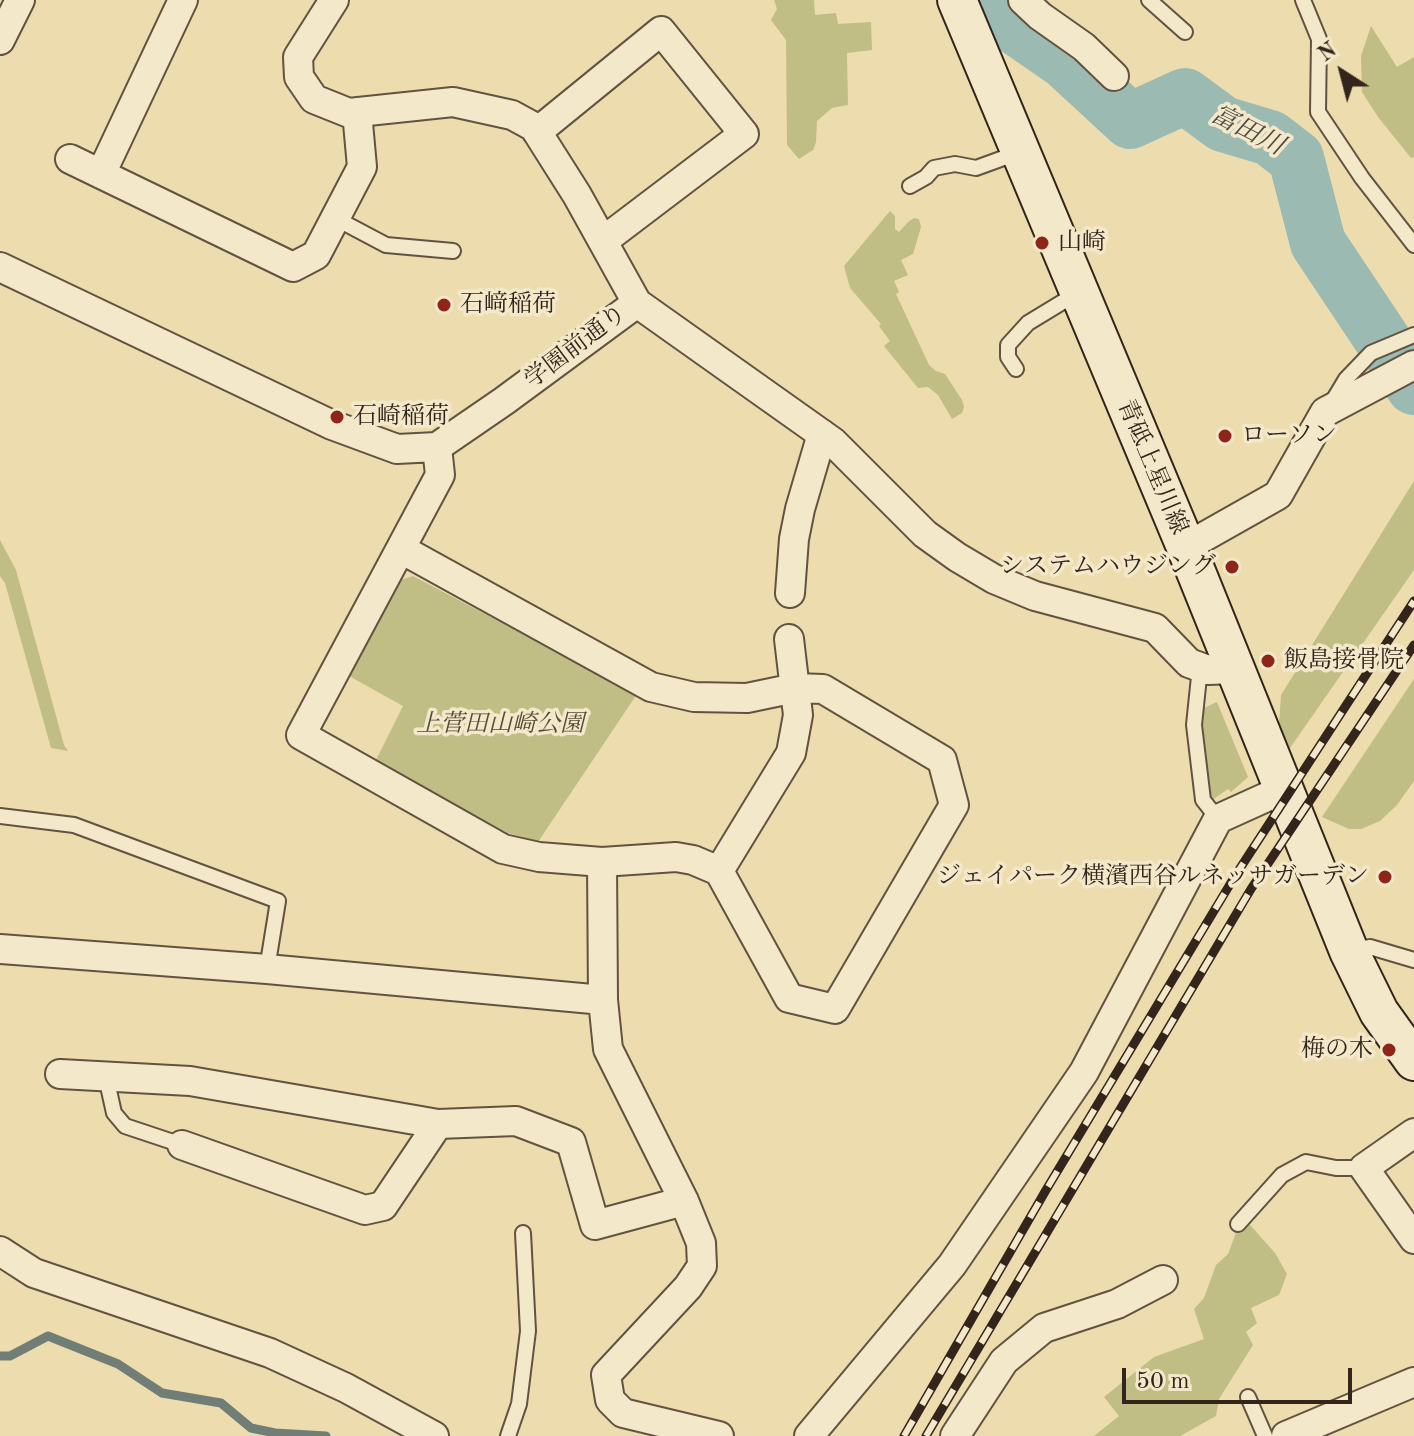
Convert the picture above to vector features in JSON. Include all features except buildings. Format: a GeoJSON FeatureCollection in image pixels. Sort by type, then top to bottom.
{"type":"FeatureCollection","features":[{"type":"Feature","properties":{"kind":"main road","name":"青砥上星川線"},"geometry":{"type":"LineString","coordinates":[[957,0],[1186,547],[1217,668],[1282,790],[1349,951],[1379,1012],[1414,1061]]}},
{"type":"Feature","properties":{"kind":"street"},"geometry":{"type":"LineString","coordinates":[[0,40],[20,0]]}},
{"type":"Feature","properties":{"kind":"street"},"geometry":{"type":"LineString","coordinates":[[101,174],[183,0]]}},
{"type":"Feature","properties":{"kind":"street"},"geometry":{"type":"LineString","coordinates":[[334,0],[298,57],[299,77],[314,99],[349,113],[453,102],[512,115],[534,127],[577,195],[637,303]]}},
{"type":"Feature","properties":{"kind":"street"},"geometry":{"type":"LineString","coordinates":[[1023,0],[1084,47],[1114,76]]}},
{"type":"Feature","properties":{"kind":"street"},"geometry":{"type":"LineString","coordinates":[[537,132],[661,31],[744,134],[603,241]]}},
{"type":"Feature","properties":{"kind":"street"},"geometry":{"type":"LineString","coordinates":[[70,159],[293,267],[316,255],[362,167],[357,112]]}},
{"type":"Feature","properties":{"kind":"street"},"geometry":{"type":"LineString","coordinates":[[0,267],[332,425],[397,449],[437,447],[440,475],[301,735],[503,849],[539,857],[602,862],[676,857],[693,860],[719,871],[789,998],[835,1009],[954,805],[942,760],[823,689],[795,688],[747,698],[694,697],[651,687],[401,549]]}},
{"type":"Feature","properties":{"kind":"street","name":"学園前通り"},"geometry":{"type":"LineString","coordinates":[[437,447],[637,303],[833,442],[925,534],[957,557],[994,579],[1035,596],[1155,628],[1189,663],[1217,668]]}},
{"type":"Feature","properties":{"kind":"street"},"geometry":{"type":"LineString","coordinates":[[1186,547],[1278,495],[1325,412],[1414,365]]}},
{"type":"Feature","properties":{"kind":"street"},"geometry":{"type":"LineString","coordinates":[[790,593],[794,539],[800,509],[822,434]]}},
{"type":"Feature","properties":{"kind":"street"},"geometry":{"type":"LineString","coordinates":[[719,871],[791,753],[798,715],[789,639]]}},
{"type":"Feature","properties":{"kind":"street"},"geometry":{"type":"LineString","coordinates":[[809,1436],[952,1265],[1084,1072],[1218,819],[1282,790]]}},
{"type":"Feature","properties":{"kind":"street"},"geometry":{"type":"LineString","coordinates":[[602,862],[603,1000],[608,1049],[684,1201],[701,1243],[702,1266],[688,1287],[606,1375],[607,1386],[610,1400],[623,1413],[719,1436]]}},
{"type":"Feature","properties":{"kind":"street"},"geometry":{"type":"LineString","coordinates":[[0,949],[267,969],[603,1000]]}},
{"type":"Feature","properties":{"kind":"street"},"geometry":{"type":"LineString","coordinates":[[60,1074],[190,1081],[438,1124],[516,1121],[571,1142],[595,1225],[684,1201]]}},
{"type":"Feature","properties":{"kind":"street"},"geometry":{"type":"LineString","coordinates":[[182,1145],[380,1214],[438,1124]]}},
{"type":"Feature","properties":{"kind":"street"},"geometry":{"type":"LineString","coordinates":[[1414,1133],[1364,1168],[1414,1239]]}},
{"type":"Feature","properties":{"kind":"street"},"geometry":{"type":"LineString","coordinates":[[0,1251],[34,1273],[270,1353],[346,1388],[434,1436]]}},
{"type":"Feature","properties":{"kind":"street"},"geometry":{"type":"LineString","coordinates":[[955,1436],[1004,1361],[1044,1328],[1117,1304],[1163,1280]]}},
{"type":"Feature","properties":{"kind":"street"},"geometry":{"type":"LineString","coordinates":[[1286,1436],[1414,1382]]}},
{"type":"Feature","properties":{"kind":"lane"},"geometry":{"type":"LineString","coordinates":[[1149,0],[1185,32]]}},
{"type":"Feature","properties":{"kind":"lane"},"geometry":{"type":"LineString","coordinates":[[1303,0],[1319,39],[1318,112],[1362,178],[1414,245]]}},
{"type":"Feature","properties":{"kind":"lane"},"geometry":{"type":"LineString","coordinates":[[910,186],[934,168],[955,164],[976,168],[1021,151]]}},
{"type":"Feature","properties":{"kind":"lane"},"geometry":{"type":"LineString","coordinates":[[335,218],[386,245],[453,251]]}},
{"type":"Feature","properties":{"kind":"lane"},"geometry":{"type":"LineString","coordinates":[[1016,369],[1008,357],[1008,345],[1028,323],[1079,292]]}},
{"type":"Feature","properties":{"kind":"lane"},"geometry":{"type":"LineString","coordinates":[[1325,412],[1346,379],[1371,353],[1408,337]]}},
{"type":"Feature","properties":{"kind":"lane"},"geometry":{"type":"LineString","coordinates":[[1217,668],[1194,725],[1203,800],[1218,819]]}},
{"type":"Feature","properties":{"kind":"lane"},"geometry":{"type":"LineString","coordinates":[[0,816],[74,825],[278,901],[267,969]]}},
{"type":"Feature","properties":{"kind":"lane"},"geometry":{"type":"LineString","coordinates":[[1349,951],[1370,947],[1414,960]]}},
{"type":"Feature","properties":{"kind":"lane"},"geometry":{"type":"LineString","coordinates":[[106,1077],[114,1113],[125,1126],[182,1145]]}},
{"type":"Feature","properties":{"kind":"lane"},"geometry":{"type":"LineString","coordinates":[[1238,1224],[1282,1175],[1306,1162],[1336,1168],[1364,1168]]}},
{"type":"Feature","properties":{"kind":"lane"},"geometry":{"type":"LineString","coordinates":[[508,1436],[519,1404],[528,1331],[523,1233]]}},
{"type":"Feature","properties":{"kind":"lane"},"geometry":{"type":"LineString","coordinates":[[1248,1397],[1265,1436]]}},
{"type":"Feature","properties":{"kind":"green space"},"geometry":{"type":"Polygon","coordinates":[[[774,0],[814,0],[815,15],[836,13],[838,24],[871,22],[872,50],[847,53],[848,105],[832,108],[817,121],[813,150],[799,159],[787,145],[786,40],[771,20],[777,9],[774,0]]]}},
{"type":"Feature","properties":{"kind":"green space"},"geometry":{"type":"Polygon","coordinates":[[[1371,26],[1397,67],[1414,57],[1414,157],[1411,158],[1362,92],[1361,56],[1371,26]]]}},
{"type":"Feature","properties":{"kind":"green space"},"geometry":{"type":"Polygon","coordinates":[[[890,211],[895,216],[895,229],[899,232],[914,218],[919,219],[921,227],[913,254],[901,260],[908,275],[894,281],[899,292],[896,294],[929,365],[945,374],[962,400],[962,413],[952,419],[938,395],[928,387],[918,388],[884,346],[890,341],[879,326],[881,324],[850,288],[844,266],[890,211]]]}},
{"type":"Feature","properties":{"kind":"green space"},"geometry":{"type":"Polygon","coordinates":[[[1414,481],[1414,570],[1290,748],[1279,724],[1281,695],[1414,481]]]}},
{"type":"Feature","properties":{"kind":"green space"},"geometry":{"type":"Polygon","coordinates":[[[0,540],[16,570],[68,751],[51,748],[5,583],[0,576],[0,540]]]}},
{"type":"Feature","properties":{"kind":"green space","name":"上菅田山崎公園"},"geometry":{"type":"Polygon","coordinates":[[[413,576],[637,694],[538,842],[508,833],[375,762],[403,706],[349,676],[401,580],[413,576]]]}},
{"type":"Feature","properties":{"kind":"green space"},"geometry":{"type":"Polygon","coordinates":[[[1414,679],[1414,781],[1397,805],[1380,821],[1361,829],[1349,829],[1322,817],[1414,679]]]}},
{"type":"Feature","properties":{"kind":"green space"},"geometry":{"type":"Polygon","coordinates":[[[1217,702],[1248,777],[1231,792],[1228,789],[1212,800],[1202,746],[1204,708],[1217,702]]]}},
{"type":"Feature","properties":{"kind":"green space"},"geometry":{"type":"Polygon","coordinates":[[[1250,1225],[1275,1253],[1287,1274],[1279,1295],[1251,1308],[1257,1323],[1246,1332],[1253,1345],[1219,1399],[1216,1416],[1180,1436],[1094,1436],[1119,1416],[1104,1397],[1154,1357],[1204,1339],[1194,1309],[1204,1298],[1216,1265],[1228,1254],[1237,1230],[1250,1225]]]}},
{"type":"Feature","properties":{"kind":"waterway","name":"富田川"},"geometry":{"type":"LineString","coordinates":[[993,0],[1000,16],[1065,61],[1130,121],[1185,96],[1223,124],[1270,138],[1296,158],[1318,243],[1414,387]]}},
{"type":"Feature","properties":{"kind":"waterway"},"geometry":{"type":"LineString","coordinates":[[0,1356],[10,1356],[48,1336],[118,1364],[162,1393],[221,1403],[251,1428],[275,1433],[326,1436]]}},
{"type":"Feature","properties":{"kind":"railway"},"geometry":{"type":"LineString","coordinates":[[904,1436],[1046,1190],[1235,876],[1414,601]]}},
{"type":"Feature","properties":{"kind":"railway"},"geometry":{"type":"LineString","coordinates":[[926,1436],[1251,889],[1414,645]]}},
{"type":"Feature","properties":{"kind":"place","name":"山崎"},"geometry":{"type":"Point","coordinates":[1042,243]}},
{"type":"Feature","properties":{"kind":"place","name":"石﨑稲荷"},"geometry":{"type":"Point","coordinates":[444,305]}},
{"type":"Feature","properties":{"kind":"place","name":"石崎稲荷"},"geometry":{"type":"Point","coordinates":[337,417]}},
{"type":"Feature","properties":{"kind":"place","name":"ローソン"},"geometry":{"type":"Point","coordinates":[1225,436]}},
{"type":"Feature","properties":{"kind":"place","name":"システムハウジング"},"geometry":{"type":"Point","coordinates":[1232,567]}},
{"type":"Feature","properties":{"kind":"place","name":"飯島接骨院"},"geometry":{"type":"Point","coordinates":[1268,661]}},
{"type":"Feature","properties":{"kind":"place","name":"ジェイパーク横濱西谷ルネッサガーデン"},"geometry":{"type":"Point","coordinates":[1385,877]}},
{"type":"Feature","properties":{"kind":"place","name":"梅の木"},"geometry":{"type":"Point","coordinates":[1389,1050]}}]}
